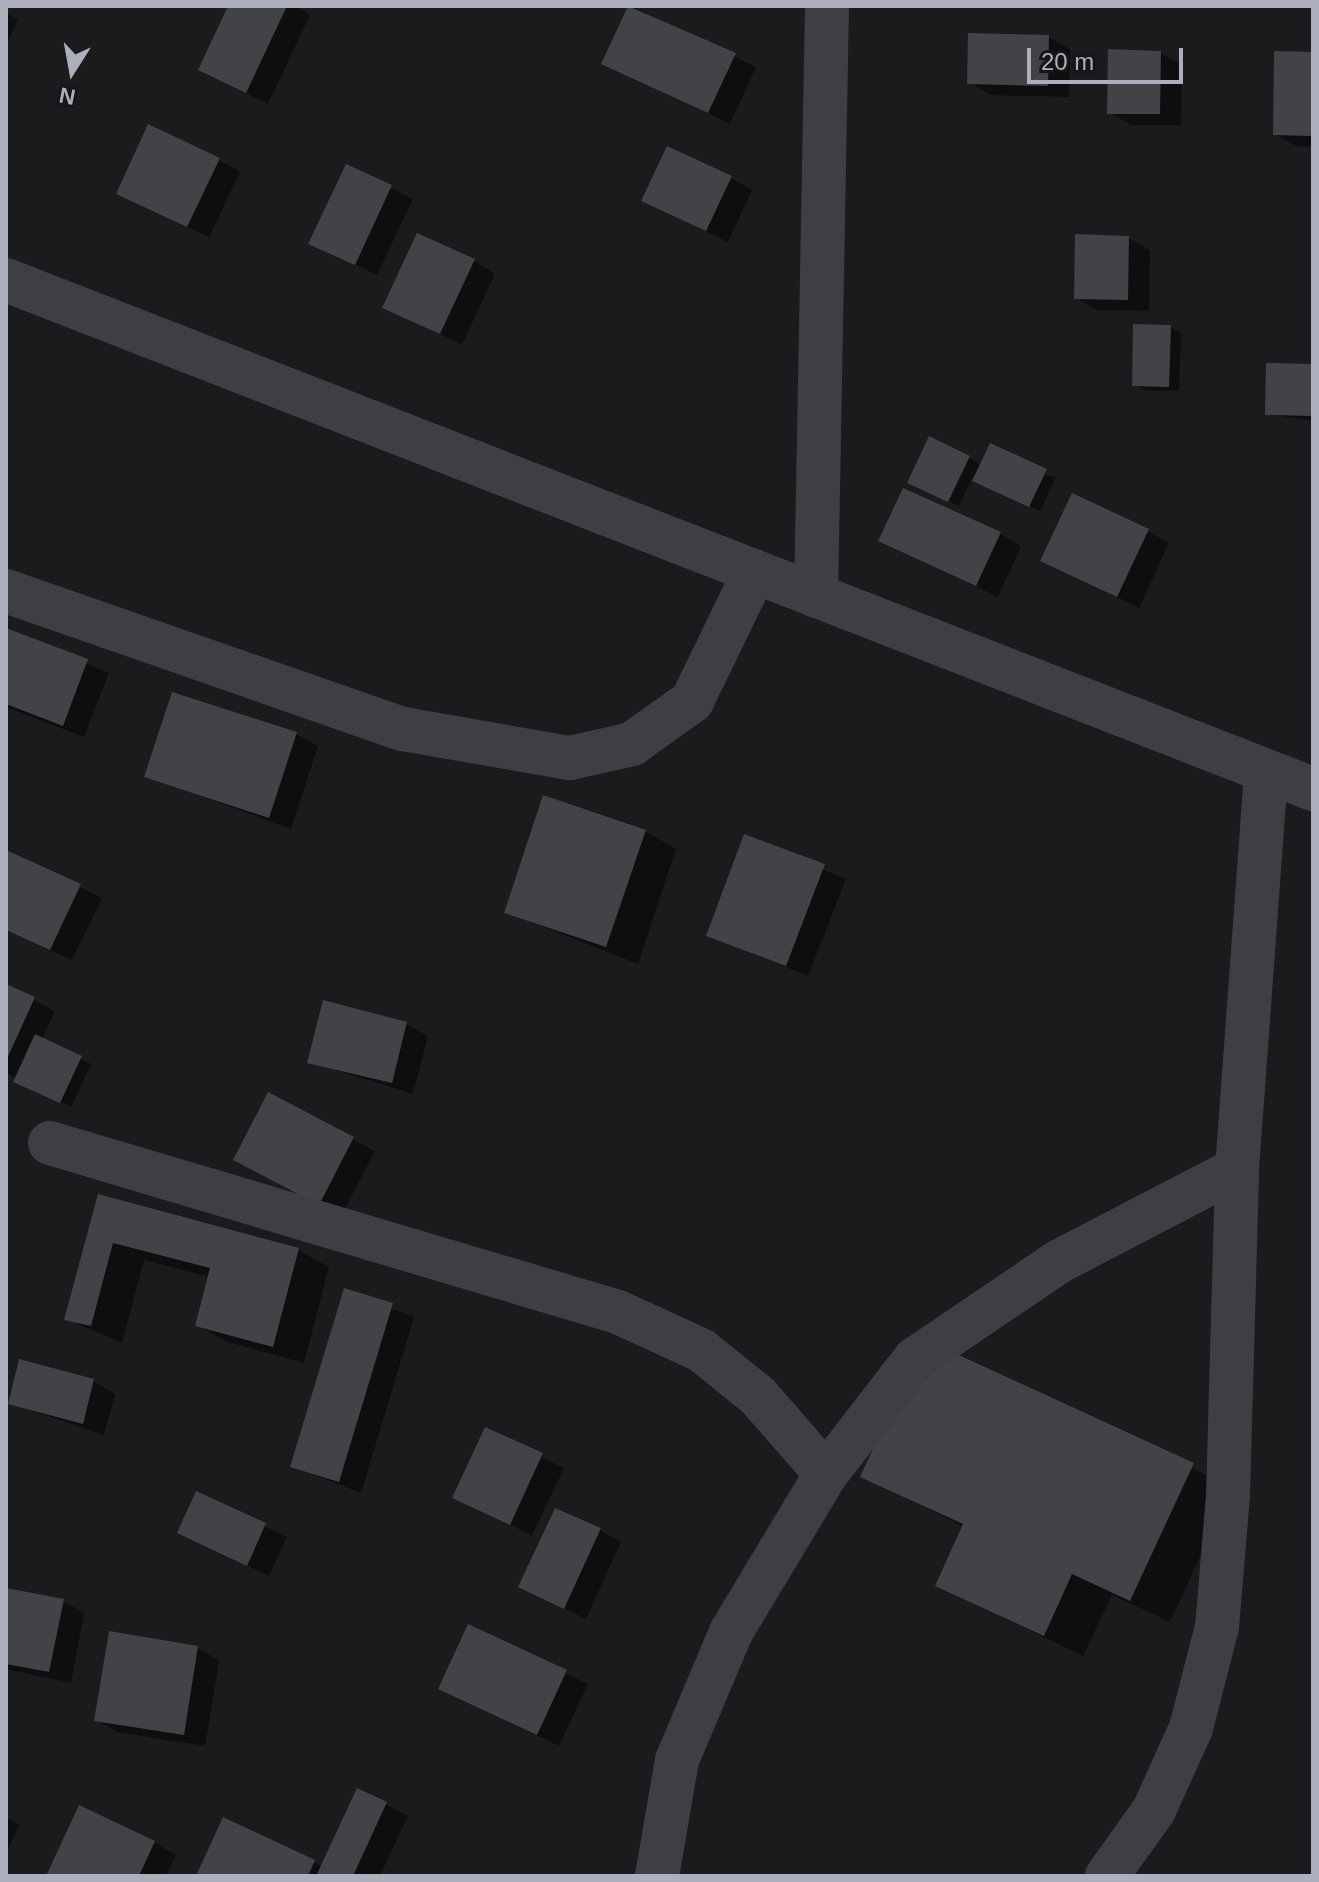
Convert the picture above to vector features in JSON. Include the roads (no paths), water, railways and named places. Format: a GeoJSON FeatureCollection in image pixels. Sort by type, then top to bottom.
{"type":"FeatureCollection","features":[{"type":"Feature","properties":{"kind":"street"},"geometry":{"type":"LineString","coordinates":[[816,596],[827,6]]}},
{"type":"Feature","properties":{"kind":"street"},"geometry":{"type":"LineString","coordinates":[[6,280],[1313,789]]}},
{"type":"Feature","properties":{"kind":"street"},"geometry":{"type":"LineString","coordinates":[[6,591],[403,729],[570,758],[632,744],[692,701],[755,571]]}},
{"type":"Feature","properties":{"kind":"street"},"geometry":{"type":"LineString","coordinates":[[1107,1876],[1154,1810],[1191,1728],[1217,1627],[1237,1169],[1266,771]]}},
{"type":"Feature","properties":{"kind":"street"},"geometry":{"type":"LineString","coordinates":[[50,1143],[618,1312],[701,1350],[758,1396],[826,1474]]}},
{"type":"Feature","properties":{"kind":"street"},"geometry":{"type":"LineString","coordinates":[[657,1876],[677,1760],[731,1632],[826,1474],[915,1359],[1058,1262],[1237,1169]]}}]}
